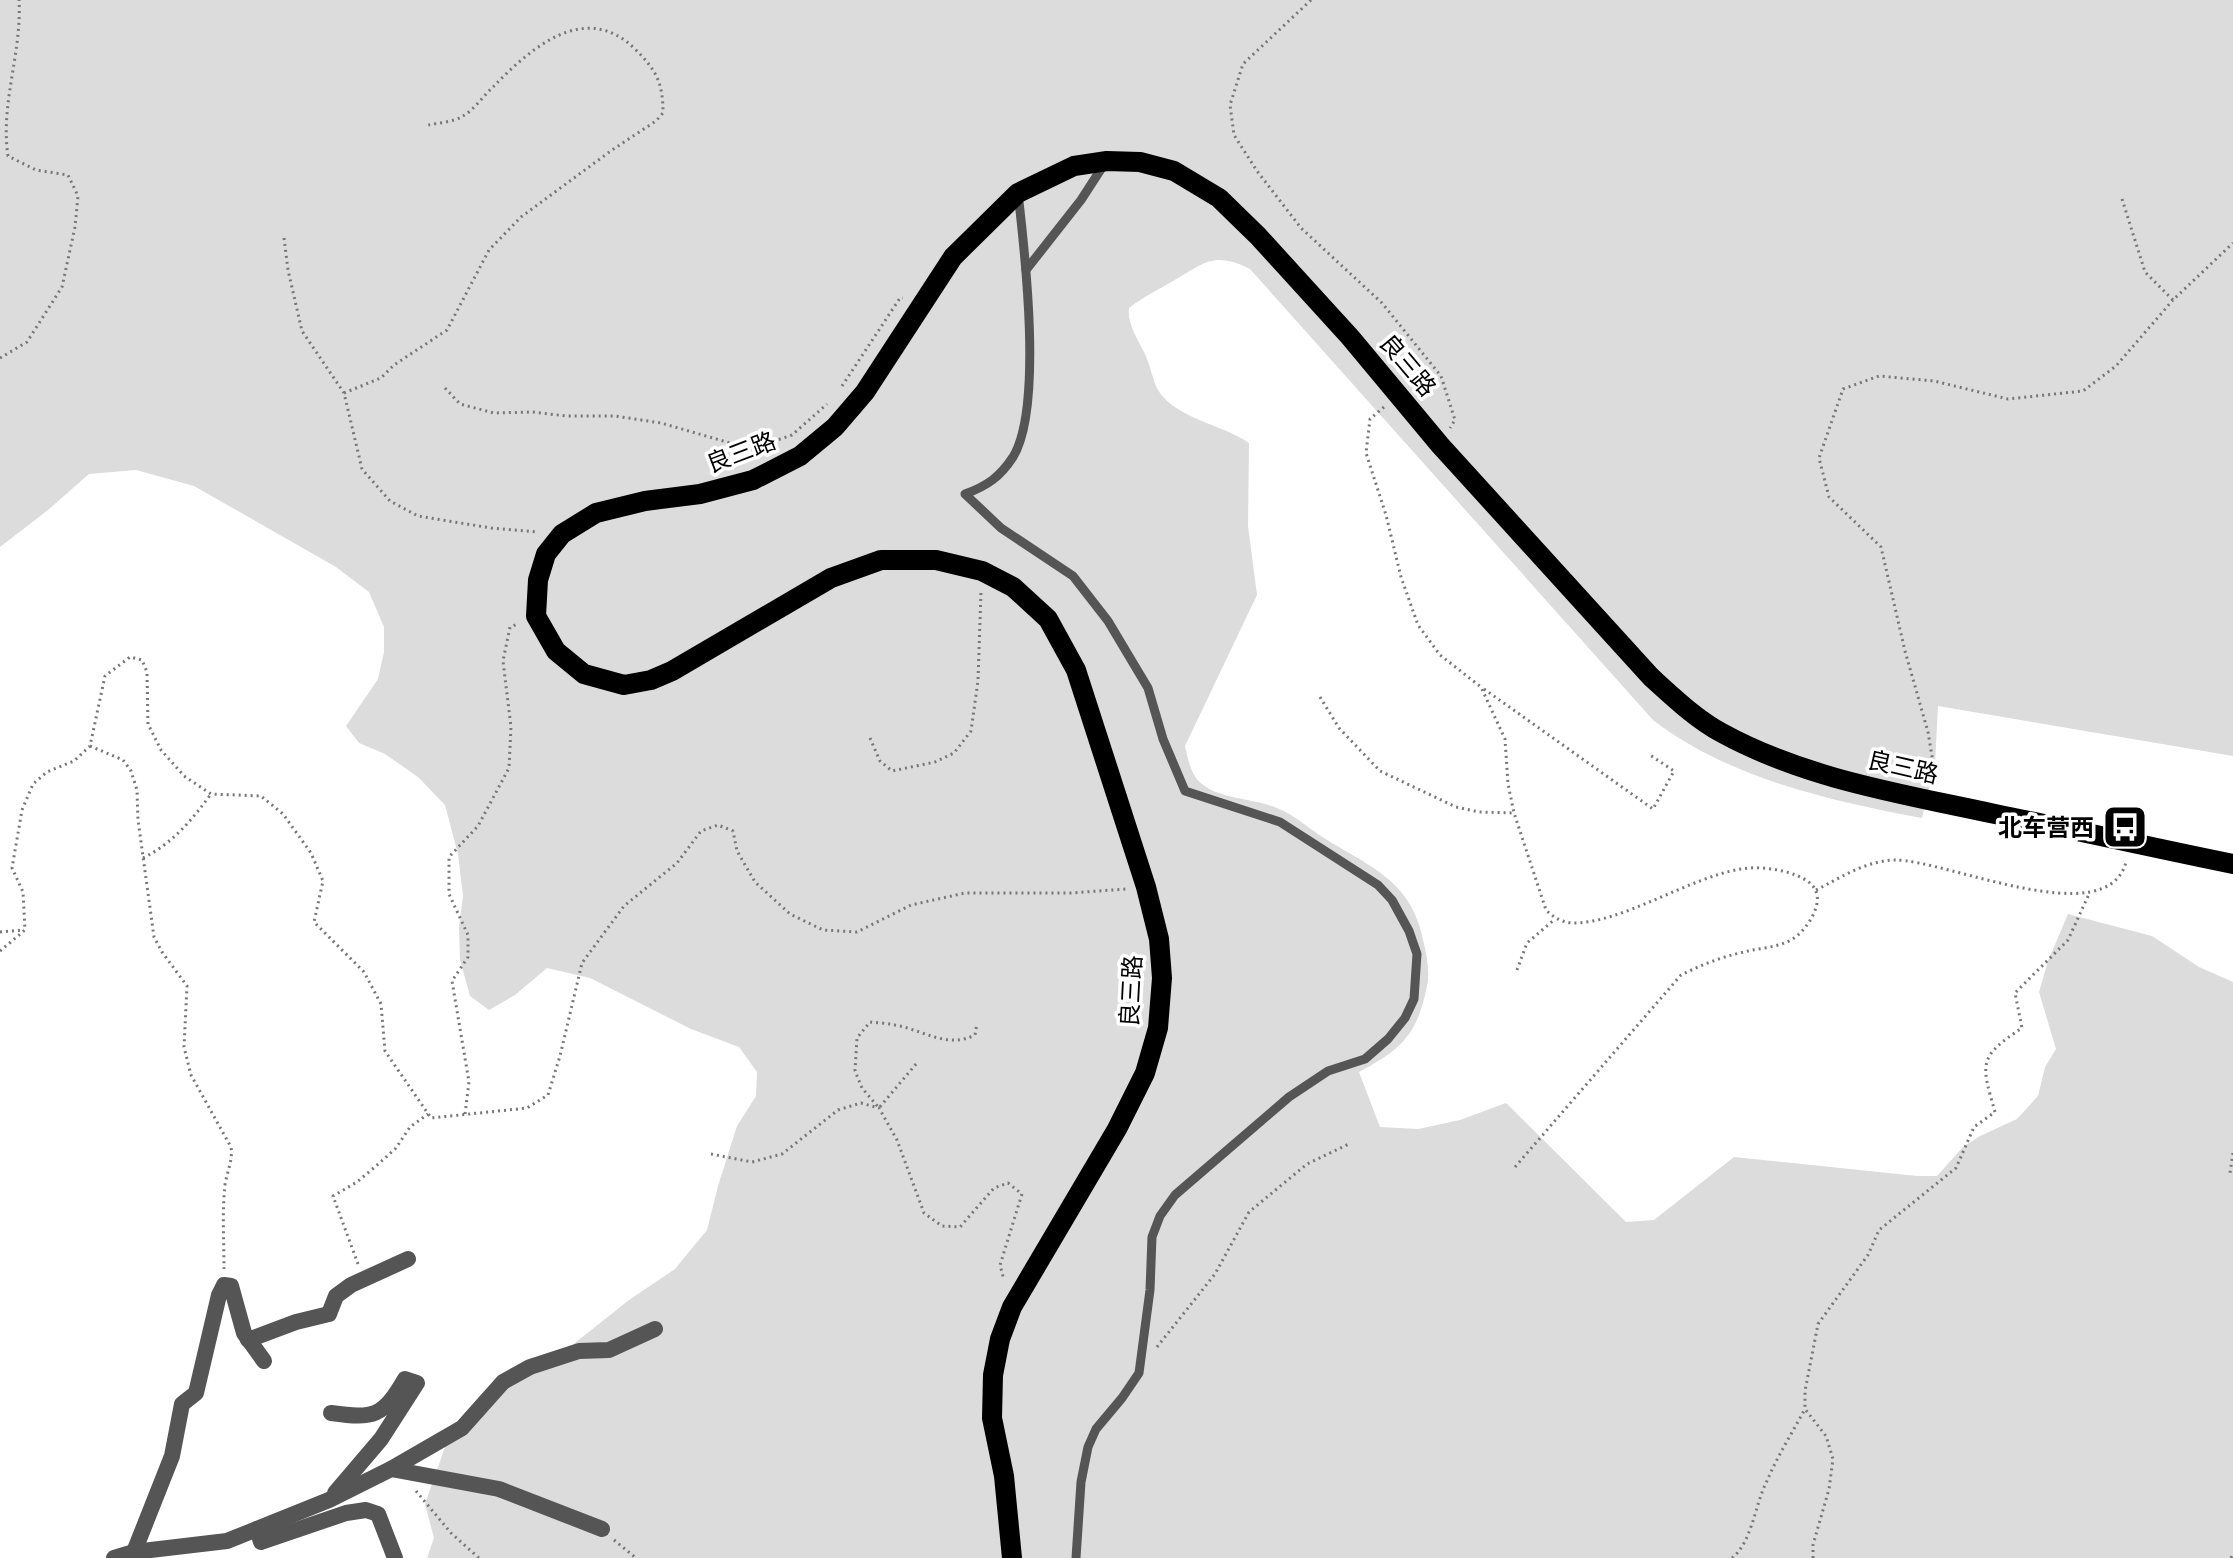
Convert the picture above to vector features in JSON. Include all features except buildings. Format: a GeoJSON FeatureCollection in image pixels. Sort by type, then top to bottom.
{"type":"FeatureCollection","features":[{"type":"Feature","properties":{"kind":"main road","name":"良三路"},"geometry":{"type":"LineString","coordinates":[[1012,1558],[1007,1501],[992,1418],[992,1389],[1000,1339],[1012,1307],[1117,1129],[1145,1073],[1158,1028],[1162,978],[1159,939],[1146,887],[1076,670],[1048,619],[1013,587],[982,571],[936,560],[881,560],[831,578],[672,671],[651,680],[624,685],[584,674],[556,651],[536,616],[538,580],[546,554],[562,534],[596,513],[645,501],[700,494],[753,480],[800,456],[835,427],[865,392],[953,257],[1018,193],[1074,166],[1107,161],[1140,162],[1174,171],[1219,198],[1258,236],[1399,394],[1440,445],[1651,677],[1682,706],[1720,732],[1765,754],[1831,777],[2233,864]]}},
{"type":"Feature","properties":{"kind":"street"},"geometry":{"type":"LineString","coordinates":[[248,1340],[296,1322],[329,1314],[336,1296],[408,1259]]}},
{"type":"Feature","properties":{"kind":"street"},"geometry":{"type":"LineString","coordinates":[[134,1552],[172,1456],[182,1404],[196,1393],[224,1285],[231,1286],[244,1333],[264,1361]]}},
{"type":"Feature","properties":{"kind":"street"},"geometry":{"type":"LineString","coordinates":[[114,1558],[134,1552],[227,1541],[329,1500],[462,1428],[503,1382],[530,1367],[579,1351],[609,1350],[655,1329]]}},
{"type":"Feature","properties":{"kind":"street"},"geometry":{"type":"LineString","coordinates":[[329,1500],[381,1439],[417,1383],[405,1379],[392,1402],[377,1413],[360,1417],[331,1413]]}},
{"type":"Feature","properties":{"kind":"street"},"geometry":{"type":"LineString","coordinates":[[391,1469],[499,1489],[602,1529]]}},
{"type":"Feature","properties":{"kind":"street"},"geometry":{"type":"LineString","coordinates":[[257,1529],[261,1542],[346,1513],[366,1510],[378,1514],[395,1558]]}},
{"type":"Feature","properties":{"kind":"lane"},"geometry":{"type":"LineString","coordinates":[[1026,270],[1107,161]]}},
{"type":"Feature","properties":{"kind":"lane"},"geometry":{"type":"LineString","coordinates":[[1018,193],[1029,335],[1024,430],[1014,456],[992,483],[965,494],[1001,528],[1073,576],[1108,621],[1148,688],[1163,739],[1185,791],[1280,822],[1378,885],[1398,910],[1417,954],[1414,999],[1405,1018],[1388,1039],[1365,1059],[1328,1071],[1289,1097],[1175,1195],[1160,1216],[1152,1237],[1150,1290],[1139,1373],[1096,1429],[1088,1447],[1081,1482],[1076,1558]]}},
{"type":"Feature","properties":{"kind":"path"},"geometry":{"type":"LineString","coordinates":[[0,358],[27,342],[62,287],[75,227],[78,196],[68,175],[36,170],[8,156],[4,133],[18,50],[19,0]]}},
{"type":"Feature","properties":{"kind":"path"},"geometry":{"type":"LineString","coordinates":[[1311,0],[1243,64],[1230,105],[1234,135],[1301,228],[1382,303],[1441,376],[1455,420],[1440,445]]}},
{"type":"Feature","properties":{"kind":"path"},"geometry":{"type":"LineString","coordinates":[[344,393],[381,378],[394,365],[447,330],[489,250],[521,217],[656,121],[663,113],[663,91],[652,66],[626,40],[599,29],[575,28],[551,39],[509,71],[463,117],[428,125]]}},
{"type":"Feature","properties":{"kind":"path"},"geometry":{"type":"LineString","coordinates":[[2122,199],[2145,272],[2173,300]]}},
{"type":"Feature","properties":{"kind":"path"},"geometry":{"type":"LineString","coordinates":[[284,238],[302,331],[344,393],[362,469],[390,501],[418,516],[491,528],[562,534]]}},
{"type":"Feature","properties":{"kind":"path"},"geometry":{"type":"LineString","coordinates":[[1939,802],[1928,732],[1881,547],[1829,497],[1819,458],[1843,389],[1879,376],[1934,381],[2008,399],[2083,391],[2116,366],[2173,300],[2233,243]]}},
{"type":"Feature","properties":{"kind":"path"},"geometry":{"type":"LineString","coordinates":[[445,388],[460,404],[494,413],[615,416],[661,423],[751,449],[792,435],[836,397],[900,298],[923,300]]}},
{"type":"Feature","properties":{"kind":"path"},"geometry":{"type":"LineString","coordinates":[[1399,394],[1370,419],[1366,453],[1418,625],[1440,655],[1653,809],[1674,771],[1650,755]]}},
{"type":"Feature","properties":{"kind":"path"},"geometry":{"type":"LineString","coordinates":[[870,738],[880,761],[892,771],[935,762],[954,753],[971,731],[978,681],[982,571]]}},
{"type":"Feature","properties":{"kind":"path"},"geometry":{"type":"LineString","coordinates":[[465,1114],[469,1082],[452,981],[468,957],[468,935],[449,894],[449,857],[478,826],[509,768],[511,727],[503,661],[510,627],[536,616]]}},
{"type":"Feature","properties":{"kind":"path"},"geometry":{"type":"LineString","coordinates":[[25,930],[23,892],[12,868],[22,810],[33,784],[47,772],[74,761],[90,746],[105,676],[130,657],[142,660],[147,672],[148,724],[161,750],[184,776],[211,794],[261,796],[283,814],[311,853],[323,881],[314,922],[364,972],[381,1004],[385,1051],[431,1118],[527,1108],[548,1095],[582,963],[624,906],[677,863],[701,831],[718,825],[733,831],[737,851],[755,882],[790,914],[823,930],[857,932],[911,905],[965,893],[1071,893],[1146,887]]}},
{"type":"Feature","properties":{"kind":"path"},"geometry":{"type":"LineString","coordinates":[[1481,687],[1505,739],[1508,784],[1514,813],[1546,910],[1555,919],[1572,923],[1608,917],[1741,869],[1770,869],[1806,879],[1816,890],[1818,901],[1814,915],[1794,939],[1708,962],[1681,975],[1515,1167]]}},
{"type":"Feature","properties":{"kind":"path"},"geometry":{"type":"LineString","coordinates":[[1320,697],[1339,728],[1380,771],[1456,807],[1479,812],[1514,813]]}},
{"type":"Feature","properties":{"kind":"path"},"geometry":{"type":"LineString","coordinates":[[90,746],[123,760],[131,771],[137,790],[154,937],[187,986],[184,1047],[191,1075],[231,1147],[232,1159],[226,1182],[224,1285]]}},
{"type":"Feature","properties":{"kind":"path"},"geometry":{"type":"LineString","coordinates":[[143,858],[161,849],[186,828],[211,794]]}},
{"type":"Feature","properties":{"kind":"path"},"geometry":{"type":"LineString","coordinates":[[1816,890],[1865,864],[1900,860],[2054,894],[2089,894],[2107,888],[2122,876],[2131,843]]}},
{"type":"Feature","properties":{"kind":"path"},"geometry":{"type":"LineString","coordinates":[[1732,1558],[1748,1533],[1766,1482],[1805,1409],[1805,1391],[1818,1324],[1868,1255],[1879,1230],[1956,1168],[1974,1127],[1995,1112],[1984,1073],[1993,1047],[2022,1028],[2015,993],[2068,940],[2089,894]]}},
{"type":"Feature","properties":{"kind":"path"},"geometry":{"type":"LineString","coordinates":[[1517,970],[1527,943],[1555,919]]}},
{"type":"Feature","properties":{"kind":"path"},"geometry":{"type":"LineString","coordinates":[[0,932],[25,930]]}},
{"type":"Feature","properties":{"kind":"path"},"geometry":{"type":"LineString","coordinates":[[0,951],[25,930]]}},
{"type":"Feature","properties":{"kind":"path"},"geometry":{"type":"LineString","coordinates":[[977,1023],[975,1035],[964,1040],[941,1039],[897,1025],[870,1022],[857,1038],[855,1071],[862,1088],[879,1108],[897,1140],[924,1213],[942,1226],[960,1227],[994,1188],[1008,1183],[1022,1194],[1000,1265],[1012,1307]]}},
{"type":"Feature","properties":{"kind":"path"},"geometry":{"type":"LineString","coordinates":[[879,1108],[916,1064]]}},
{"type":"Feature","properties":{"kind":"path"},"geometry":{"type":"LineString","coordinates":[[711,1154],[752,1162],[782,1154],[838,1110],[861,1103],[879,1108]]}},
{"type":"Feature","properties":{"kind":"path"},"geometry":{"type":"LineString","coordinates":[[365,1279],[352,1252],[333,1196],[376,1166],[396,1148],[410,1127],[428,1114]]}},
{"type":"Feature","properties":{"kind":"path"},"geometry":{"type":"LineString","coordinates":[[1139,1373],[1215,1274],[1249,1212],[1307,1164],[1351,1143]]}},
{"type":"Feature","properties":{"kind":"path"},"geometry":{"type":"LineString","coordinates":[[2233,1153],[2230,1173],[2233,1173]]}},
{"type":"Feature","properties":{"kind":"path"},"geometry":{"type":"LineString","coordinates":[[1805,1409],[1826,1436],[1833,1459],[1829,1489],[1813,1545],[1813,1558]]}},
{"type":"Feature","properties":{"kind":"path"},"geometry":{"type":"LineString","coordinates":[[391,1469],[479,1558]]}},
{"type":"Feature","properties":{"kind":"path"},"geometry":{"type":"LineString","coordinates":[[602,1529],[636,1558]]}},
{"type":"Feature","properties":{"kind":"shaded area"},"geometry":{"type":"Polygon","coordinates":[[[0,0],[2233,0],[2233,756],[1938,706],[1935,765],[1922,818],[1817,795],[1747,772],[1682,740],[1653,720],[1250,269],[1227,261],[1210,262],[1140,300],[1129,308],[1129,314],[1156,386],[1166,400],[1188,415],[1249,443],[1248,526],[1257,595],[1185,746],[1193,772],[1198,781],[1219,793],[1284,811],[1374,868],[1400,891],[1419,923],[1428,976],[1418,1017],[1397,1048],[1359,1072],[1380,1127],[1418,1129],[1460,1120],[1506,1103],[1626,1222],[1654,1220],[1734,1157],[1937,1176],[1963,1147],[2017,1119],[2038,1096],[2045,1067],[2056,1049],[2039,992],[2068,914],[2152,936],[2199,967],[2233,982],[2233,1558],[427,1558],[434,1538],[425,1504],[450,1433],[485,1397],[546,1366],[629,1300],[675,1269],[707,1230],[737,1126],[756,1096],[757,1072],[739,1047],[691,1029],[590,978],[547,968],[515,995],[489,1010],[470,996],[460,960],[459,927],[463,896],[458,854],[445,805],[418,777],[385,754],[359,743],[346,726],[378,679],[384,652],[384,627],[369,592],[336,567],[194,486],[136,470],[89,474],[0,547],[0,0]]]}},
{"type":"Feature","properties":{"kind":"place","name":"北车营西"},"geometry":{"type":"Point","coordinates":[2125,827]}}]}
